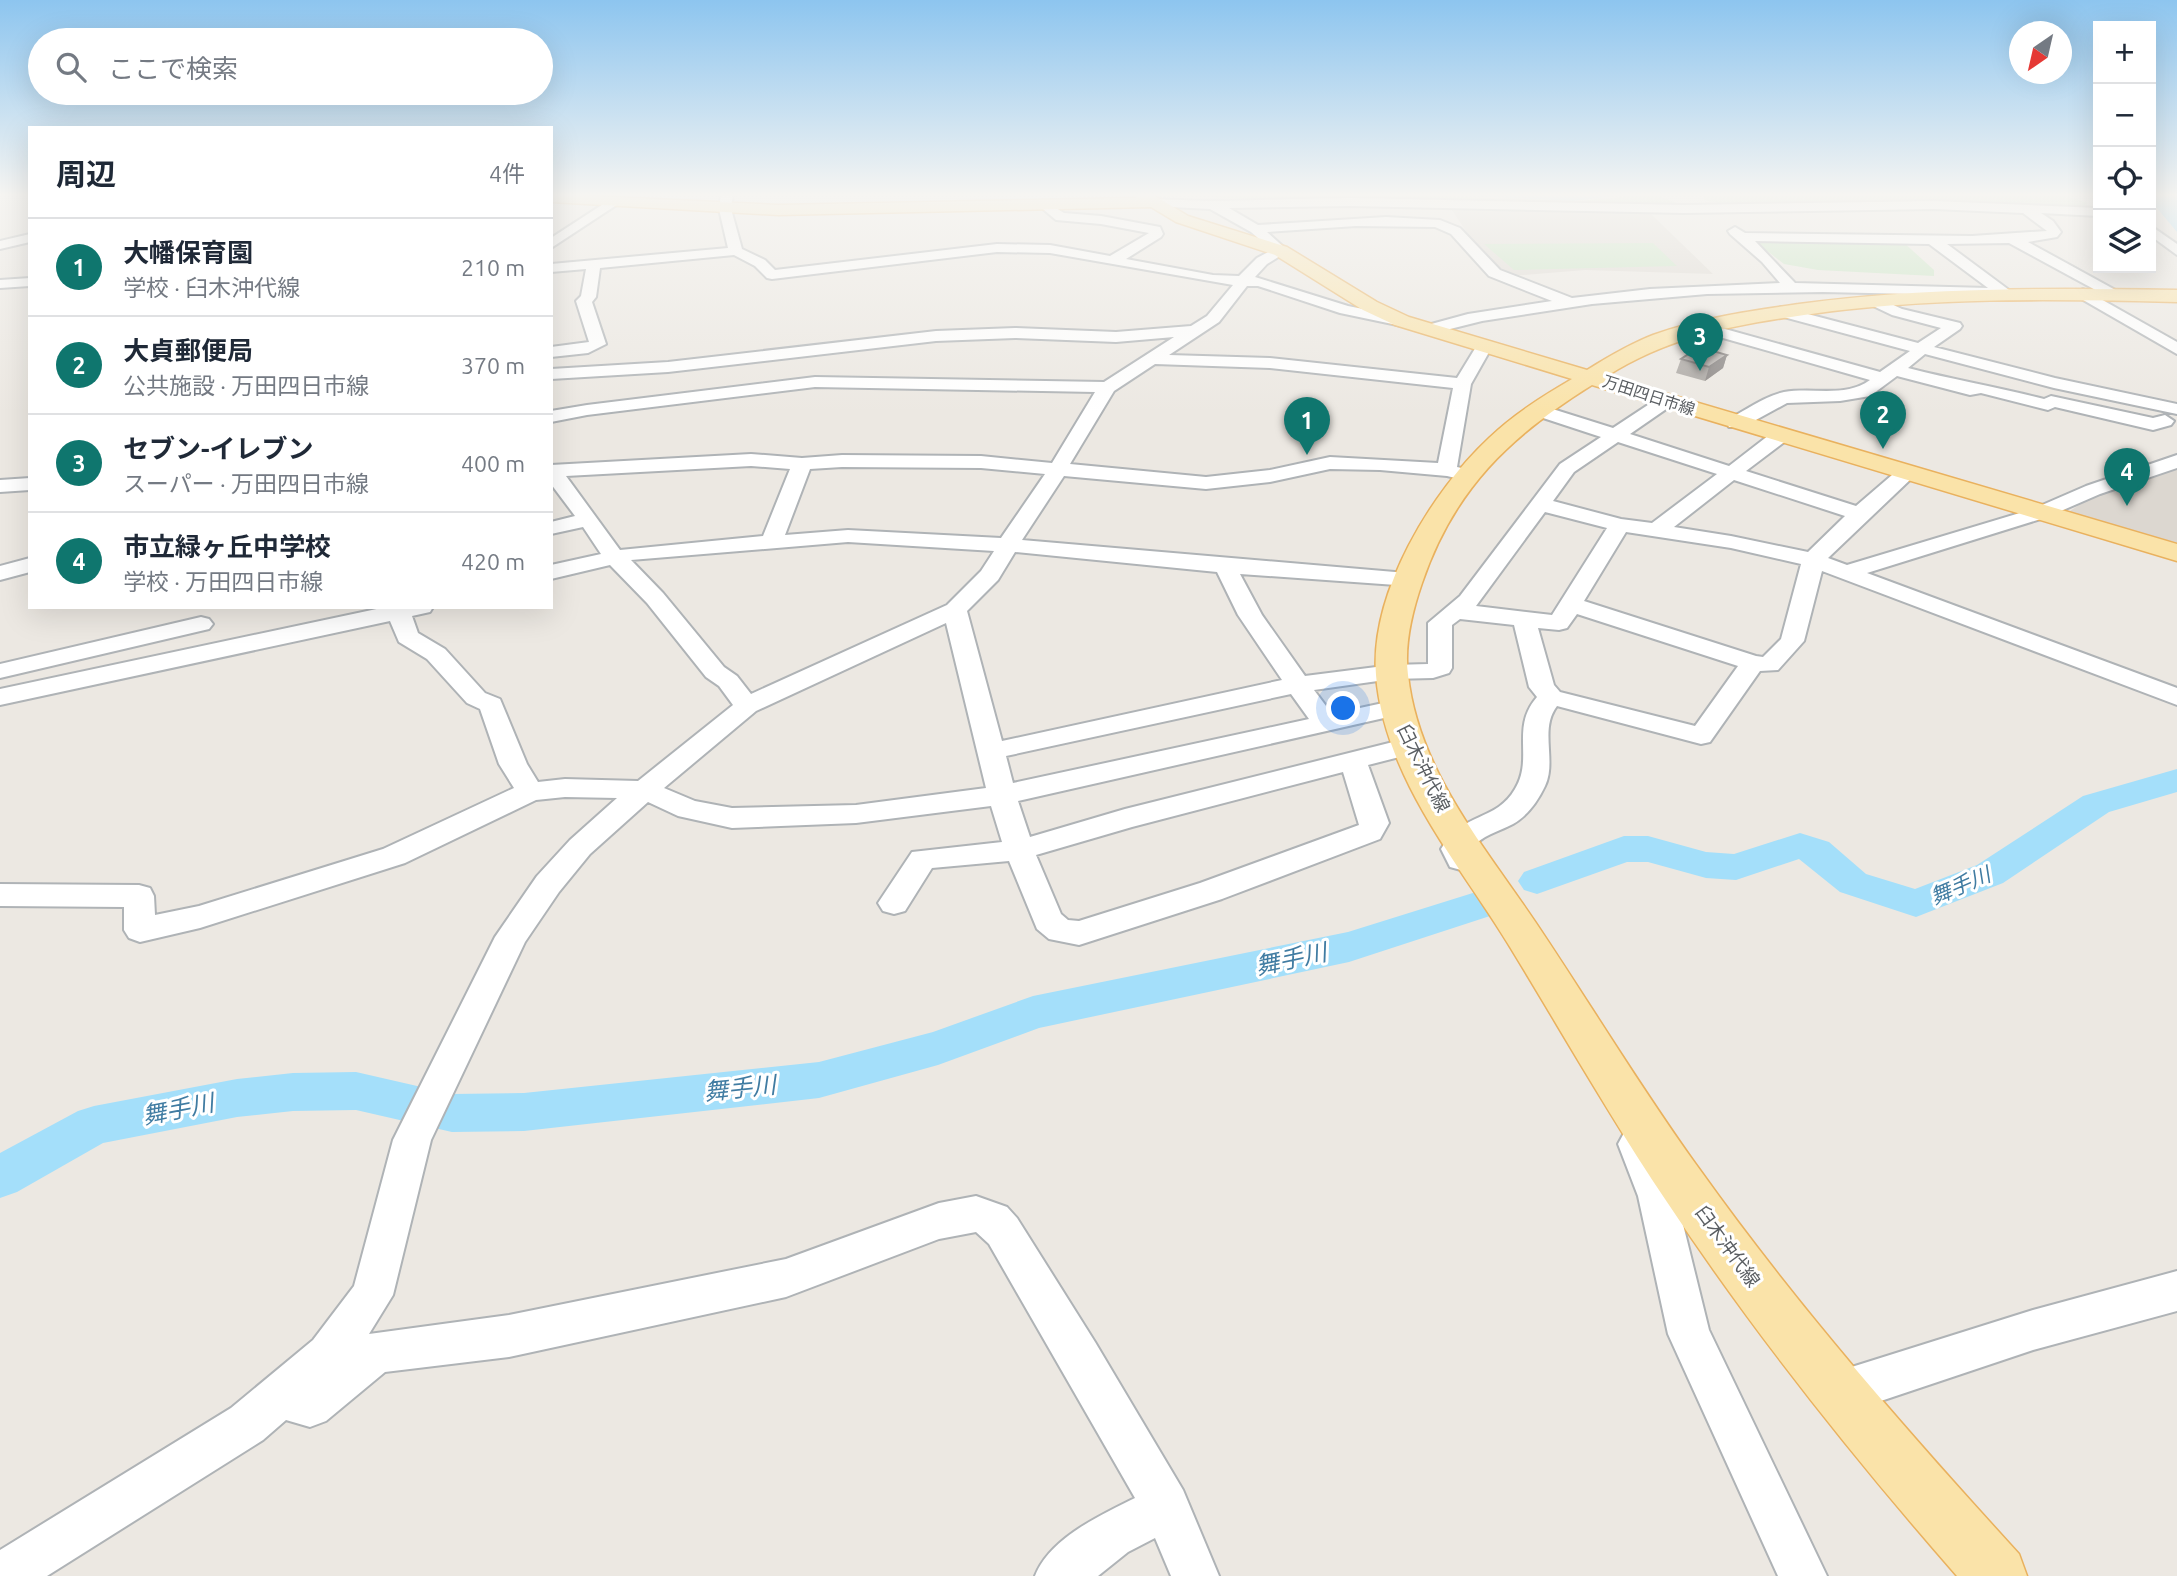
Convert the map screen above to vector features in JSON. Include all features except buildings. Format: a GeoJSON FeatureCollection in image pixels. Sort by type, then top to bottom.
{"type":"FeatureCollection","features":[{"type":"Feature","properties":{"kind":"main road","name":"万田四日市線"},"geometry":{"type":"LineString","coordinates":[[1308,268],[1370,306],[1402,321],[2177,553]]}},
{"type":"Feature","properties":{"kind":"main road","name":"臼木沖代線"},"geometry":{"type":"LineString","coordinates":[[1997,1576],[1839,1393],[1680,1180],[1460,839],[1409,746],[1397,708],[1392,672],[1402,601],[1424,541],[1457,473],[1537,410],[1643,346],[1786,299],[1874,301],[2004,293],[2177,296]]}},
{"type":"Feature","properties":{"kind":"street"},"geometry":{"type":"LineString","coordinates":[[553,352],[588,348],[598,344],[584,301],[588,297],[593,268]]}},
{"type":"Feature","properties":{"kind":"street"},"geometry":{"type":"LineString","coordinates":[[765,268],[772,275],[834,268]]}},
{"type":"Feature","properties":{"kind":"street"},"geometry":{"type":"LineString","coordinates":[[1149,268],[1213,279],[1259,282],[1345,310],[1402,321]]}},
{"type":"Feature","properties":{"kind":"street"},"geometry":{"type":"LineString","coordinates":[[4,1576],[247,1424],[282,1397],[328,1355],[372,1295],[412,1140],[511,937],[548,884],[580,847],[676,762],[747,706],[955,610],[990,575],[1007,545],[1058,471],[1092,409],[1108,387],[1213,319],[1256,268]]}},
{"type":"Feature","properties":{"kind":"street"},"geometry":{"type":"LineString","coordinates":[[1487,268],[1490,272],[1569,302]]}},
{"type":"Feature","properties":{"kind":"street"},"geometry":{"type":"LineString","coordinates":[[1764,268],[1786,299],[1919,349],[2116,397],[2177,409]]}},
{"type":"Feature","properties":{"kind":"street"},"geometry":{"type":"LineString","coordinates":[[1970,268],[2004,293]]}},
{"type":"Feature","properties":{"kind":"street"},"geometry":{"type":"LineString","coordinates":[[2057,268],[2098,294],[2155,337],[2177,349]]}},
{"type":"Feature","properties":{"kind":"street"},"geometry":{"type":"LineString","coordinates":[[0,285],[28,282]]}},
{"type":"Feature","properties":{"kind":"street"},"geometry":{"type":"LineString","coordinates":[[1430,329],[1569,302],[1640,294],[1786,299],[2004,293]]}},
{"type":"Feature","properties":{"kind":"street"},"geometry":{"type":"LineString","coordinates":[[1736,423],[1782,398],[1802,395],[1855,395],[1864,392],[1917,354],[1919,349],[1954,326],[1897,312],[1874,301]]}},
{"type":"Feature","properties":{"kind":"street"},"geometry":{"type":"LineString","coordinates":[[1701,327],[1888,374],[1970,390],[1980,388],[2048,405],[2051,401],[2153,424],[2177,418]]}},
{"type":"Feature","properties":{"kind":"street"},"geometry":{"type":"LineString","coordinates":[[553,374],[668,367],[897,339],[963,341],[1015,333],[1116,337],[1196,331]]}},
{"type":"Feature","properties":{"kind":"street"},"geometry":{"type":"LineString","coordinates":[[2155,337],[2177,337]]}},
{"type":"Feature","properties":{"kind":"street"},"geometry":{"type":"LineString","coordinates":[[1937,338],[2119,383],[2177,394]]}},
{"type":"Feature","properties":{"kind":"street"},"geometry":{"type":"LineString","coordinates":[[553,472],[751,460],[802,464],[842,461],[981,462],[1206,484],[1270,476],[1330,463],[1457,473],[1462,384],[1485,345]]}},
{"type":"Feature","properties":{"kind":"street"},"geometry":{"type":"LineString","coordinates":[[1151,359],[1270,363],[1462,384]]}},
{"type":"Feature","properties":{"kind":"street"},"geometry":{"type":"LineString","coordinates":[[666,400],[668,367]]}},
{"type":"Feature","properties":{"kind":"street"},"geometry":{"type":"LineString","coordinates":[[553,417],[815,382],[947,378],[1108,387]]}},
{"type":"Feature","properties":{"kind":"street"},"geometry":{"type":"LineString","coordinates":[[992,751],[1296,685],[1392,672],[1433,671],[1440,668],[1440,623],[1468,601],[1567,468],[1666,401]]}},
{"type":"Feature","properties":{"kind":"street"},"geometry":{"type":"LineString","coordinates":[[1537,410],[1859,514]]}},
{"type":"Feature","properties":{"kind":"street"},"geometry":{"type":"LineString","coordinates":[[1655,531],[1780,436]]}},
{"type":"Feature","properties":{"kind":"street"},"geometry":{"type":"LineString","coordinates":[[1849,572],[1876,561],[2040,513],[2094,490],[2177,461]]}},
{"type":"Feature","properties":{"kind":"street"},"geometry":{"type":"LineString","coordinates":[[771,543],[802,464]]}},
{"type":"Feature","properties":{"kind":"street"},"geometry":{"type":"LineString","coordinates":[[1570,604],[1753,663],[1769,665],[1792,641],[1806,596],[1813,560],[1859,514],[1906,473]]}},
{"type":"Feature","properties":{"kind":"street"},"geometry":{"type":"LineString","coordinates":[[553,474],[564,485],[613,555],[656,598],[715,672],[728,681],[747,706]]}},
{"type":"Feature","properties":{"kind":"street"},"geometry":{"type":"LineString","coordinates":[[0,486],[28,484]]}},
{"type":"Feature","properties":{"kind":"street"},"geometry":{"type":"LineString","coordinates":[[1539,504],[1620,525],[1731,542],[1813,560],[2177,696]]}},
{"type":"Feature","properties":{"kind":"street"},"geometry":{"type":"LineString","coordinates":[[553,528],[588,519]]}},
{"type":"Feature","properties":{"kind":"street"},"geometry":{"type":"LineString","coordinates":[[1455,611],[1559,623],[1620,525]]}},
{"type":"Feature","properties":{"kind":"street"},"geometry":{"type":"LineString","coordinates":[[553,571],[613,555],[859,536],[1007,545],[1225,566],[1410,579]]}},
{"type":"Feature","properties":{"kind":"street"},"geometry":{"type":"LineString","coordinates":[[0,573],[28,566]]}},
{"type":"Feature","properties":{"kind":"street"},"geometry":{"type":"LineString","coordinates":[[1225,566],[1250,615],[1325,724]]}},
{"type":"Feature","properties":{"kind":"street"},"geometry":{"type":"LineString","coordinates":[[0,697],[200,656],[406,609],[407,637],[436,654],[476,698],[491,704],[513,764],[530,792]]}},
{"type":"Feature","properties":{"kind":"street"},"geometry":{"type":"LineString","coordinates":[[955,610],[1002,795],[1019,850],[1048,921],[1059,931],[1079,933],[1212,891],[1370,832],[1375,823],[1353,760]]}},
{"type":"Feature","properties":{"kind":"street"},"geometry":{"type":"LineString","coordinates":[[0,671],[202,616],[200,656]]}},
{"type":"Feature","properties":{"kind":"street"},"geometry":{"type":"LineString","coordinates":[[1524,619],[1542,687],[1551,697],[1701,736],[1753,663]]}},
{"type":"Feature","properties":{"kind":"street"},"geometry":{"type":"LineString","coordinates":[[1551,697],[1542,705],[1534,723],[1537,767],[1533,783],[1511,813],[1471,830],[1460,839],[1456,849],[1458,856],[1647,1163],[1689,1334],[1803,1576]]}},
{"type":"Feature","properties":{"kind":"street"},"geometry":{"type":"LineString","coordinates":[[0,895],[138,896],[140,930],[200,917],[394,856],[530,792],[565,788],[645,790],[688,808],[732,818],[856,814],[1002,795],[1397,708]]}},
{"type":"Feature","properties":{"kind":"street"},"geometry":{"type":"LineString","coordinates":[[894,903],[923,859],[1019,850],[1409,746]]}},
{"type":"Feature","properties":{"kind":"street"},"geometry":{"type":"LineString","coordinates":[[282,1397],[310,1405],[376,1352],[509,1336],[773,1280],[939,1221],[976,1214],[993,1220],[1003,1231],[1166,1507],[1195,1576]]}},
{"type":"Feature","properties":{"kind":"street"},"geometry":{"type":"LineString","coordinates":[[1839,1393],[2033,1330],[2177,1291]]}},
{"type":"Feature","properties":{"kind":"street"},"geometry":{"type":"LineString","coordinates":[[1059,1576],[1111,1535],[1166,1507]]}},
{"type":"Feature","properties":{"kind":"shaded area"},"geometry":{"type":"Polygon","coordinates":[[[1497,268],[1706,268],[1713,274],[1585,270],[1510,276],[1497,268]]]}},
{"type":"Feature","properties":{"kind":"shaded area"},"geometry":{"type":"Polygon","coordinates":[[[2177,466],[2177,547],[2064,515],[2091,497],[2177,466]]]}},
{"type":"Feature","properties":{"kind":"green space"},"geometry":{"type":"Polygon","coordinates":[[[1511,268],[1614,268],[1514,270],[1511,268]]]}},
{"type":"Feature","properties":{"kind":"green space"},"geometry":{"type":"Polygon","coordinates":[[[1804,268],[1931,268],[1934,276],[1804,268]]]}},
{"type":"Feature","properties":{"kind":"waterway","name":"舞手川"},"geometry":{"type":"LineString","coordinates":[[1537,881],[1624,849],[1648,849],[1706,865],[1736,867],[1800,845],[1816,851],[1853,883],[1916,903],[1990,874],[2096,804],[2177,780]]}},
{"type":"Feature","properties":{"kind":"waterway","name":"舞手川"},"geometry":{"type":"LineString","coordinates":[[0,1177],[94,1125],[237,1098],[293,1092],[356,1091],[452,1113],[524,1112],[819,1080],[938,1048],[1033,1013],[1349,947],[1476,906]]}},
{"type":"Feature","properties":{"kind":"place","name":"セブン-イレブン"},"geometry":{"type":"Point","coordinates":[1700,371]}},
{"type":"Feature","properties":{"kind":"place","name":"大貞郵便局"},"geometry":{"type":"Point","coordinates":[1883,449]}},
{"type":"Feature","properties":{"kind":"place","name":"大幡保育園"},"geometry":{"type":"Point","coordinates":[1307,455]}},
{"type":"Feature","properties":{"kind":"place","name":"市立緑ヶ丘中学校"},"geometry":{"type":"Point","coordinates":[2127,506]}}]}
